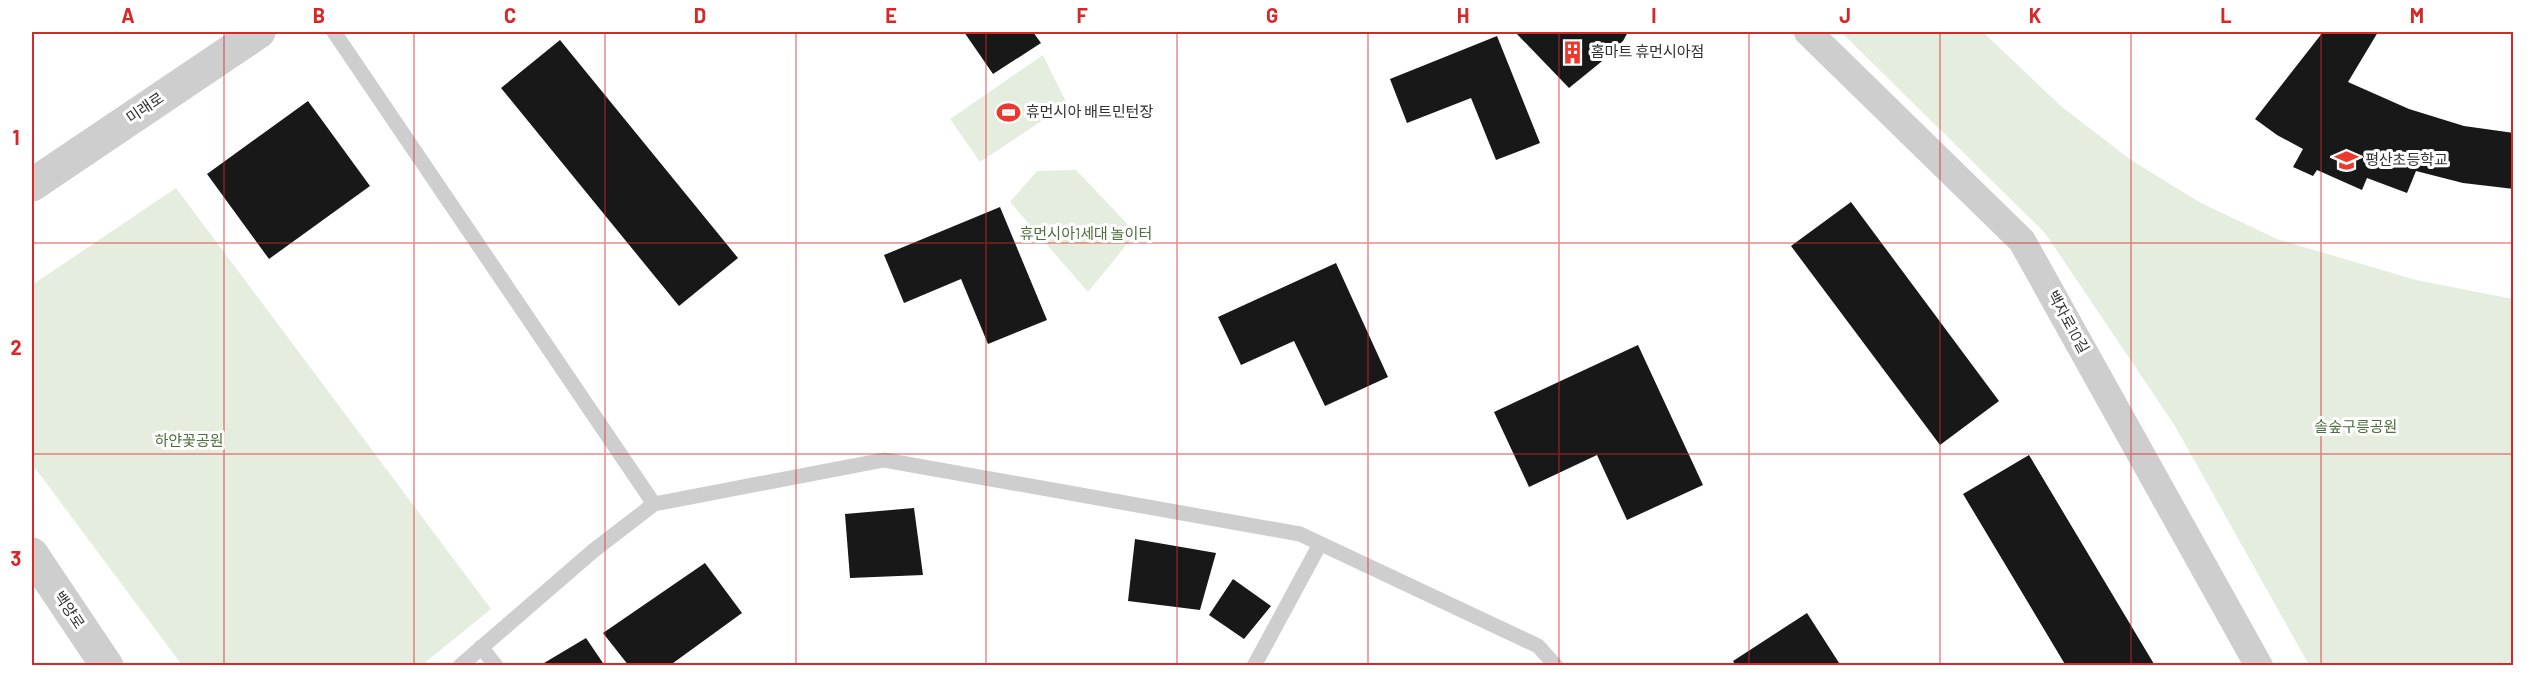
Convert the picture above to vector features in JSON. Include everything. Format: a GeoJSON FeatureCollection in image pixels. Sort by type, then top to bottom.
{"type":"FeatureCollection","features":[{"type":"Feature","properties":{"kind":"street","name":"미래로"},"geometry":{"type":"LineString","coordinates":[[32,185],[259,32]]}},
{"type":"Feature","properties":{"kind":"street","name":"백자로10길"},"geometry":{"type":"LineString","coordinates":[[1808,32],[2022,241],[2259,666]]}},
{"type":"Feature","properties":{"kind":"street","name":"백양로"},"geometry":{"type":"LineString","coordinates":[[32,554],[107,666]]}},
{"type":"Feature","properties":{"kind":"lane"},"geometry":{"type":"LineString","coordinates":[[334,32],[654,504]]}},
{"type":"Feature","properties":{"kind":"lane"},"geometry":{"type":"LineString","coordinates":[[460,666],[593,551],[654,504],[884,460],[1300,534],[1538,646],[1556,666]]}},
{"type":"Feature","properties":{"kind":"lane"},"geometry":{"type":"LineString","coordinates":[[1254,666],[1320,544]]}},
{"type":"Feature","properties":{"kind":"lane"},"geometry":{"type":"LineString","coordinates":[[481,647],[496,666]]}},
{"type":"Feature","properties":{"kind":"green space","name":"솔숲구릉공원"},"geometry":{"type":"Polygon","coordinates":[[[1841,32],[1983,32],[2062,107],[2131,160],[2201,203],[2277,239],[2416,280],[2513,299],[2513,665],[2309,665],[2175,426],[2045,233],[1841,32]]]}},
{"type":"Feature","properties":{"kind":"green space","name":"휴먼시아 배트민턴장"},"geometry":{"type":"Polygon","coordinates":[[[1043,55],[1067,104],[980,162],[950,119],[1043,55]]]}},
{"type":"Feature","properties":{"kind":"green space","name":"휴먼시아1세대 놀이터"},"geometry":{"type":"Polygon","coordinates":[[[1076,170],[1136,233],[1088,292],[1010,202],[1037,171],[1076,170]]]}},
{"type":"Feature","properties":{"kind":"green space","name":"하얀꽃공원"},"geometry":{"type":"Polygon","coordinates":[[[176,188],[491,609],[422,665],[182,665],[32,464],[32,285],[176,188]]]}},
{"type":"Feature","properties":{"kind":"building"},"geometry":{"type":"Polygon","coordinates":[[[964,32],[1033,32],[1041,43],[993,74],[964,32]]]}},
{"type":"Feature","properties":{"kind":"building","name":"홈마트 휴먼시아점"},"geometry":{"type":"Polygon","coordinates":[[[1515,32],[1628,32],[1623,41],[1601,62],[1569,88],[1515,32]]]}},
{"type":"Feature","properties":{"kind":"building"},"geometry":{"type":"Polygon","coordinates":[[[2323,32],[2378,32],[2348,82],[2409,109],[2464,126],[2514,133],[2514,189],[2463,183],[2416,171],[2407,193],[2367,178],[2362,190],[2317,170],[2313,176],[2293,167],[2303,149],[2277,135],[2255,119],[2323,32]]]}},
{"type":"Feature","properties":{"kind":"building"},"geometry":{"type":"Polygon","coordinates":[[[1497,36],[1540,143],[1496,160],[1471,98],[1407,123],[1390,79],[1497,36]]]}},
{"type":"Feature","properties":{"kind":"building"},"geometry":{"type":"Polygon","coordinates":[[[560,40],[738,258],[679,306],[501,88],[560,40]]]}},
{"type":"Feature","properties":{"kind":"building"},"geometry":{"type":"Polygon","coordinates":[[[308,101],[370,186],[269,259],[207,174],[308,101]]]}},
{"type":"Feature","properties":{"kind":"building"},"geometry":{"type":"Polygon","coordinates":[[[1851,202],[1999,401],[1940,445],[1791,246],[1851,202]]]}},
{"type":"Feature","properties":{"kind":"building"},"geometry":{"type":"Polygon","coordinates":[[[1000,207],[1047,320],[988,344],[961,279],[904,303],[884,255],[1000,207]]]}},
{"type":"Feature","properties":{"kind":"building"},"geometry":{"type":"Polygon","coordinates":[[[1336,263],[1388,377],[1325,406],[1294,341],[1241,365],[1218,317],[1336,263]]]}},
{"type":"Feature","properties":{"kind":"building"},"geometry":{"type":"Polygon","coordinates":[[[1638,345],[1703,485],[1627,520],[1597,455],[1529,487],[1494,412],[1638,345]]]}},
{"type":"Feature","properties":{"kind":"building"},"geometry":{"type":"Polygon","coordinates":[[[2029,455],[2154,664],[2152,666],[2066,666],[1963,494],[2029,455]]]}},
{"type":"Feature","properties":{"kind":"building"},"geometry":{"type":"Polygon","coordinates":[[[914,508],[923,575],[850,578],[845,514],[914,508]]]}},
{"type":"Feature","properties":{"kind":"building"},"geometry":{"type":"Polygon","coordinates":[[[1135,539],[1216,553],[1200,610],[1128,601],[1135,539]]]}},
{"type":"Feature","properties":{"kind":"building"},"geometry":{"type":"Polygon","coordinates":[[[705,563],[742,613],[669,666],[629,666],[603,633],[705,563]]]}},
{"type":"Feature","properties":{"kind":"building"},"geometry":{"type":"Polygon","coordinates":[[[1233,579],[1271,606],[1244,639],[1209,615],[1233,579]]]}},
{"type":"Feature","properties":{"kind":"building"},"geometry":{"type":"Polygon","coordinates":[[[1807,613],[1841,666],[1736,666],[1733,661],[1807,613]]]}},
{"type":"Feature","properties":{"kind":"building"},"geometry":{"type":"Polygon","coordinates":[[[586,638],[605,666],[539,666],[586,638]]]}},
{"type":"Feature","properties":{"kind":"place","name":"홈마트 휴먼시아점"},"geometry":{"type":"Point","coordinates":[1573,52]}},
{"type":"Feature","properties":{"kind":"place","name":"휴먼시아 배트민턴장"},"geometry":{"type":"Point","coordinates":[1008,112]}},
{"type":"Feature","properties":{"kind":"place","name":"평산초등학교"},"geometry":{"type":"Point","coordinates":[2347,160]}}]}
